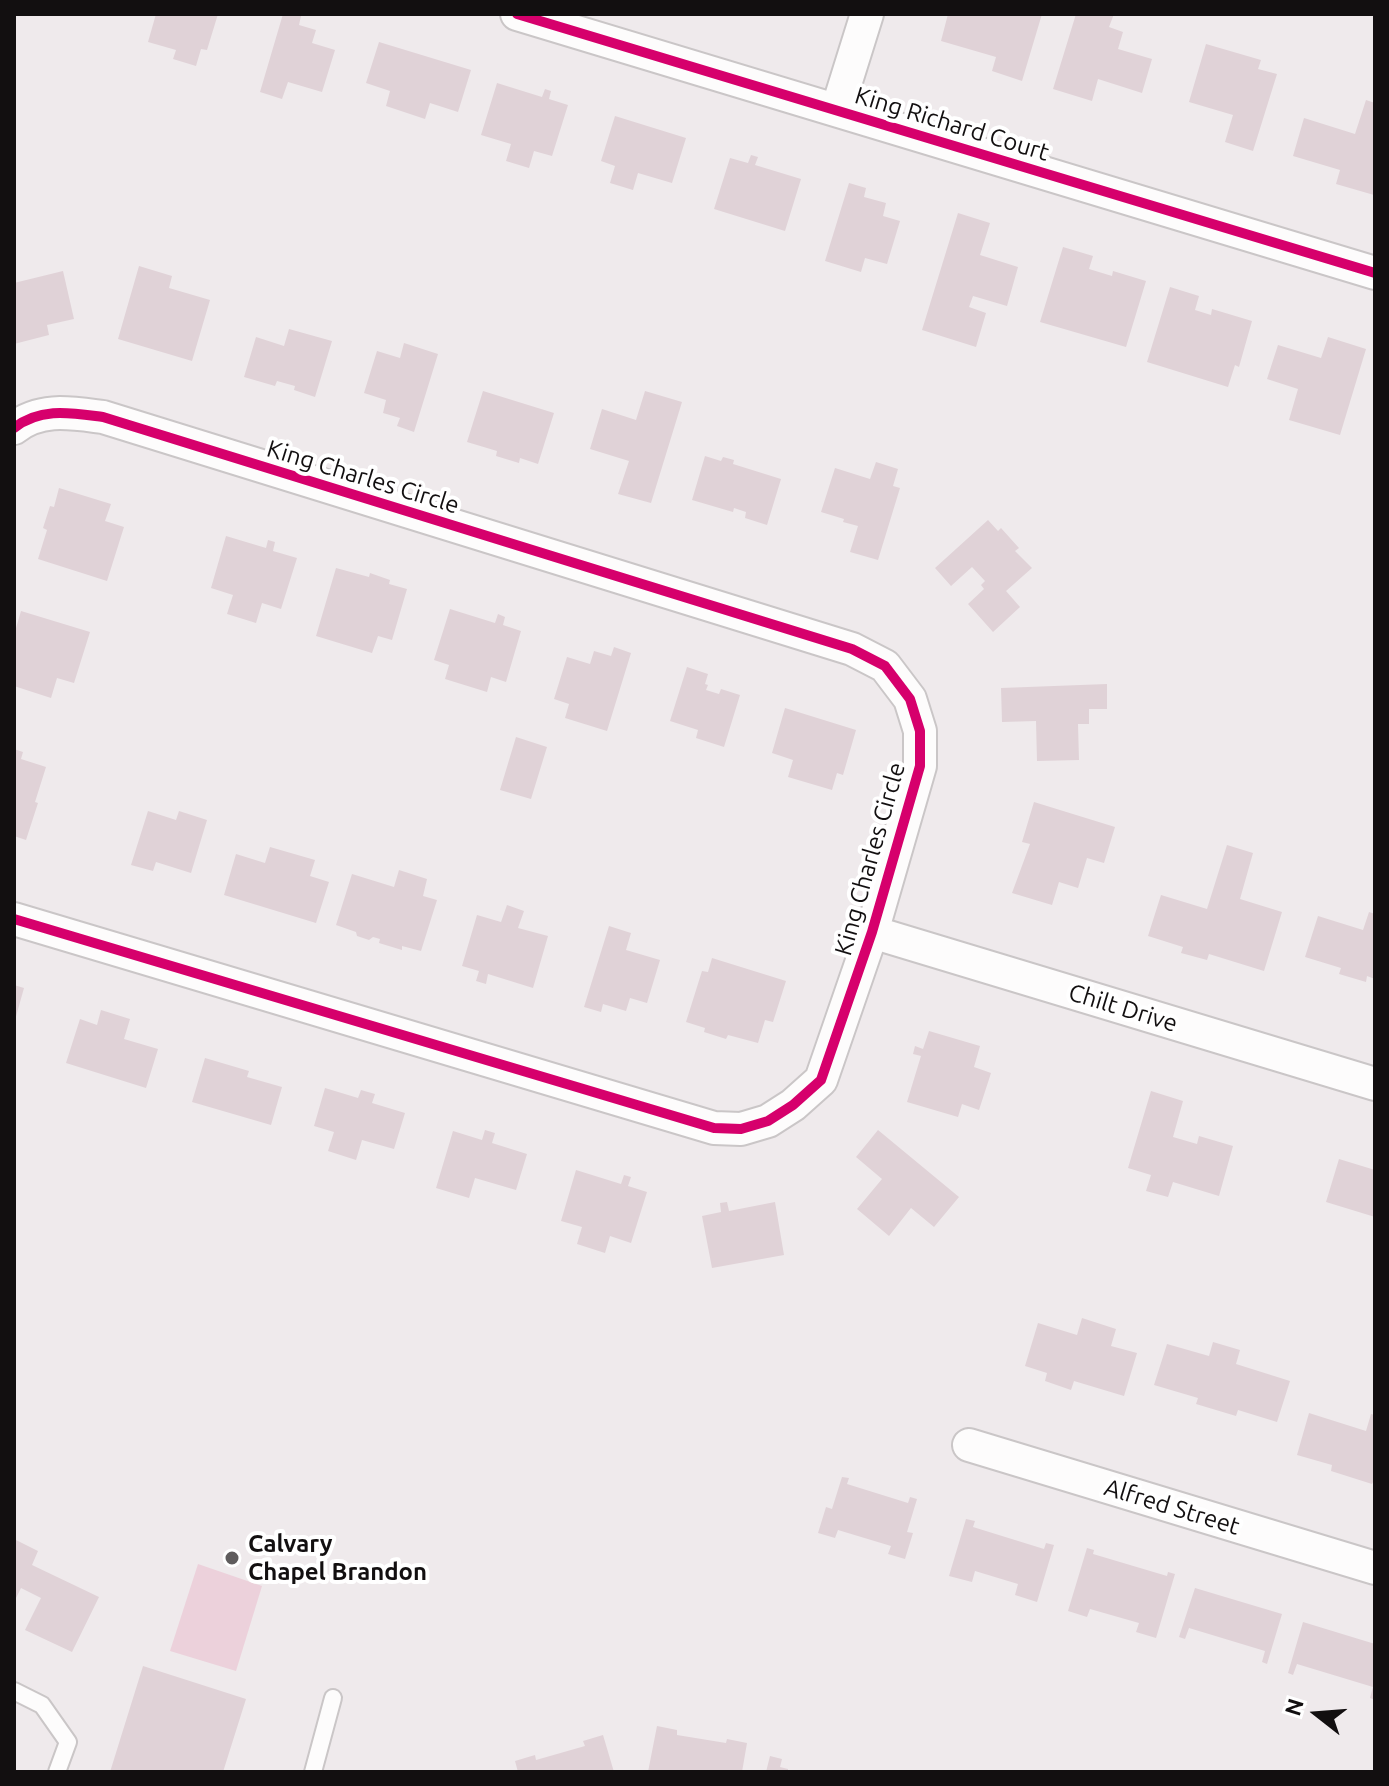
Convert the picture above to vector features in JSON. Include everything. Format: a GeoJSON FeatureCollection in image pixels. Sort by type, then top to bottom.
{"type":"FeatureCollection","features":[{"type":"Feature","properties":{"kind":"street","name":"King Richard Court"},"geometry":{"type":"LineString","coordinates":[[517,14],[1375,273]]}},
{"type":"Feature","properties":{"kind":"street"},"geometry":{"type":"LineString","coordinates":[[837,110],[867,14]]}},
{"type":"Feature","properties":{"kind":"street","name":"King Charles Circle"},"geometry":{"type":"LineString","coordinates":[[14,428],[26,419],[63,412],[103,417],[852,649],[885,666],[910,699],[920,731],[920,766],[872,932],[821,1080],[793,1105],[768,1121],[741,1129],[714,1128],[14,919]]}},
{"type":"Feature","properties":{"kind":"street","name":"Chilt Drive"},"geometry":{"type":"LineString","coordinates":[[872,932],[1375,1084]]}},
{"type":"Feature","properties":{"kind":"street","name":"Alfred Street"},"geometry":{"type":"LineString","coordinates":[[969,1445],[1375,1568]]}},
{"type":"Feature","properties":{"kind":"lane"},"geometry":{"type":"LineString","coordinates":[[14,1691],[42,1705],[68,1742],[57,1772]]}},
{"type":"Feature","properties":{"kind":"lane"},"geometry":{"type":"LineString","coordinates":[[313,1772],[333,1698]]}},
{"type":"Feature","properties":{"kind":"shaded area"},"geometry":{"type":"Polygon","coordinates":[[[198,1564],[262,1586],[236,1671],[170,1651],[198,1564]]]}},
{"type":"Feature","properties":{"kind":"building"},"geometry":{"type":"Polygon","coordinates":[[[156,14],[218,14],[207,50],[201,49],[196,66],[173,59],[176,50],[148,42],[156,14]]]}},
{"type":"Feature","properties":{"kind":"building"},"geometry":{"type":"Polygon","coordinates":[[[283,14],[301,16],[299,25],[316,30],[312,43],[335,50],[322,92],[288,82],[282,99],[260,92],[283,14]]]}},
{"type":"Feature","properties":{"kind":"building"},"geometry":{"type":"Polygon","coordinates":[[[948,14],[1042,14],[1022,81],[992,71],[996,57],[941,41],[948,14]]]}},
{"type":"Feature","properties":{"kind":"building"},"geometry":{"type":"Polygon","coordinates":[[[1076,14],[1114,14],[1109,27],[1123,32],[1118,49],[1152,59],[1142,93],[1098,79],[1092,101],[1053,89],[1076,14]]]}},
{"type":"Feature","properties":{"kind":"building"},"geometry":{"type":"Polygon","coordinates":[[[379,42],[471,70],[458,112],[430,103],[425,119],[386,106],[390,91],[366,83],[379,42]]]}},
{"type":"Feature","properties":{"kind":"building"},"geometry":{"type":"Polygon","coordinates":[[[1206,44],[1261,60],[1258,69],[1277,74],[1253,151],[1225,142],[1233,115],[1189,102],[1206,44]]]}},
{"type":"Feature","properties":{"kind":"building"},"geometry":{"type":"Polygon","coordinates":[[[497,83],[542,97],[545,89],[551,91],[549,99],[568,105],[552,156],[534,151],[529,168],[506,161],[511,144],[481,135],[497,83]]]}},
{"type":"Feature","properties":{"kind":"building"},"geometry":{"type":"Polygon","coordinates":[[[1366,100],[1375,103],[1374,195],[1336,184],[1340,170],[1293,156],[1304,118],[1355,134],[1366,100]]]}},
{"type":"Feature","properties":{"kind":"building"},"geometry":{"type":"Polygon","coordinates":[[[615,116],[686,138],[672,183],[638,173],[633,190],[610,183],[615,166],[601,161],[615,116]]]}},
{"type":"Feature","properties":{"kind":"building"},"geometry":{"type":"Polygon","coordinates":[[[751,155],[758,157],[755,165],[801,179],[785,231],[714,209],[730,158],[748,163],[751,155]]]}},
{"type":"Feature","properties":{"kind":"building"},"geometry":{"type":"Polygon","coordinates":[[[849,183],[866,188],[864,197],[886,203],[883,216],[900,221],[887,264],[865,258],[861,272],[825,261],[849,183]]]}},
{"type":"Feature","properties":{"kind":"building"},"geometry":{"type":"Polygon","coordinates":[[[958,213],[990,223],[980,255],[1018,267],[1007,306],[973,296],[969,307],[986,313],[976,347],[922,330],[958,213]]]}},
{"type":"Feature","properties":{"kind":"building"},"geometry":{"type":"Polygon","coordinates":[[[1063,247],[1093,256],[1089,269],[1112,276],[1113,271],[1146,281],[1126,347],[1040,322],[1063,247]]]}},
{"type":"Feature","properties":{"kind":"building"},"geometry":{"type":"Polygon","coordinates":[[[139,266],[172,276],[169,288],[210,300],[192,361],[118,339],[139,266]]]}},
{"type":"Feature","properties":{"kind":"building"},"geometry":{"type":"Polygon","coordinates":[[[63,271],[74,319],[47,325],[49,335],[14,344],[14,283],[63,271]]]}},
{"type":"Feature","properties":{"kind":"building"},"geometry":{"type":"Polygon","coordinates":[[[1170,287],[1199,296],[1195,310],[1211,315],[1212,309],[1252,321],[1239,367],[1235,365],[1228,387],[1147,362],[1170,287]]]}},
{"type":"Feature","properties":{"kind":"building"},"geometry":{"type":"Polygon","coordinates":[[[289,329],[332,341],[315,397],[294,390],[295,386],[277,381],[275,386],[244,377],[256,337],[284,346],[289,329]]]}},
{"type":"Feature","properties":{"kind":"building"},"geometry":{"type":"Polygon","coordinates":[[[1328,337],[1366,349],[1340,435],[1289,420],[1298,389],[1267,379],[1278,345],[1321,358],[1328,337]]]}},
{"type":"Feature","properties":{"kind":"building"},"geometry":{"type":"Polygon","coordinates":[[[404,343],[438,354],[414,432],[397,426],[400,418],[383,413],[386,400],[364,393],[377,351],[400,358],[404,343]]]}},
{"type":"Feature","properties":{"kind":"building"},"geometry":{"type":"Polygon","coordinates":[[[483,391],[554,413],[538,464],[520,458],[519,463],[496,456],[497,451],[467,442],[483,391]]]}},
{"type":"Feature","properties":{"kind":"building"},"geometry":{"type":"Polygon","coordinates":[[[645,391],[682,402],[651,503],[618,494],[629,461],[590,449],[602,409],[636,420],[645,391]]]}},
{"type":"Feature","properties":{"kind":"building"},"geometry":{"type":"Polygon","coordinates":[[[705,456],[721,461],[723,457],[734,460],[733,464],[781,479],[767,525],[745,518],[746,512],[734,508],[733,512],[692,500],[705,456]]]}},
{"type":"Feature","properties":{"kind":"building"},"geometry":{"type":"Polygon","coordinates":[[[876,462],[898,469],[893,486],[900,488],[878,560],[850,552],[858,526],[821,512],[835,468],[870,479],[876,462]]]}},
{"type":"Feature","properties":{"kind":"building"},"geometry":{"type":"Polygon","coordinates":[[[59,488],[111,504],[105,521],[124,527],[107,581],[38,559],[47,530],[43,528],[50,506],[54,507],[59,488]]]}},
{"type":"Feature","properties":{"kind":"building"},"geometry":{"type":"Polygon","coordinates":[[[988,520],[998,531],[1001,528],[1019,548],[1015,551],[1032,568],[1006,591],[1020,607],[993,632],[968,604],[984,589],[981,585],[985,581],[972,567],[951,586],[935,568],[988,520]]]}},
{"type":"Feature","properties":{"kind":"building"},"geometry":{"type":"Polygon","coordinates":[[[226,536],[266,548],[268,540],[275,542],[273,551],[297,558],[281,609],[262,603],[256,623],[227,614],[233,595],[211,588],[226,536]]]}},
{"type":"Feature","properties":{"kind":"building"},"geometry":{"type":"Polygon","coordinates":[[[336,568],[369,577],[370,573],[390,580],[389,584],[407,589],[392,640],[378,636],[372,653],[316,636],[336,568]]]}},
{"type":"Feature","properties":{"kind":"building"},"geometry":{"type":"Polygon","coordinates":[[[450,609],[495,623],[498,614],[505,617],[503,625],[521,631],[506,682],[491,677],[487,692],[445,679],[449,665],[434,660],[450,609]]]}},
{"type":"Feature","properties":{"kind":"building"},"geometry":{"type":"Polygon","coordinates":[[[21,611],[90,632],[74,683],[57,678],[51,698],[14,686],[14,635],[21,611]]]}},
{"type":"Feature","properties":{"kind":"building"},"geometry":{"type":"Polygon","coordinates":[[[614,647],[631,653],[607,731],[565,718],[569,704],[554,699],[567,657],[590,664],[594,651],[611,656],[614,647]]]}},
{"type":"Feature","properties":{"kind":"building"},"geometry":{"type":"Polygon","coordinates":[[[687,667],[708,674],[706,690],[719,694],[721,689],[740,695],[724,747],[696,738],[698,730],[670,721],[687,667]]]}},
{"type":"Feature","properties":{"kind":"building"},"geometry":{"type":"Polygon","coordinates":[[[1107,684],[1107,709],[1089,709],[1089,724],[1078,724],[1079,760],[1037,761],[1036,721],[1002,722],[1001,688],[1107,684]]]}},
{"type":"Feature","properties":{"kind":"building"},"geometry":{"type":"Polygon","coordinates":[[[785,708],[856,730],[843,775],[837,773],[832,790],[788,777],[793,760],[772,753],[785,708]]]}},
{"type":"Feature","properties":{"kind":"building"},"geometry":{"type":"Polygon","coordinates":[[[516,737],[547,747],[531,799],[500,790],[516,737]]]}},
{"type":"Feature","properties":{"kind":"building"},"geometry":{"type":"Polygon","coordinates":[[[14,749],[23,752],[21,759],[46,767],[26,840],[14,836],[14,749]]]}},
{"type":"Feature","properties":{"kind":"building"},"geometry":{"type":"Polygon","coordinates":[[[1034,802],[1115,827],[1104,863],[1087,858],[1078,888],[1059,882],[1052,905],[1012,893],[1030,844],[1022,842],[1034,802]]]}},
{"type":"Feature","properties":{"kind":"building"},"geometry":{"type":"Polygon","coordinates":[[[148,811],[176,820],[179,811],[207,820],[191,873],[156,862],[153,871],[131,865],[148,811]]]}},
{"type":"Feature","properties":{"kind":"building"},"geometry":{"type":"Polygon","coordinates":[[[1227,845],[1253,853],[1240,899],[1282,912],[1264,971],[1209,954],[1207,960],[1181,953],[1183,947],[1148,936],[1161,895],[1207,909],[1227,845]]]}},
{"type":"Feature","properties":{"kind":"building"},"geometry":{"type":"Polygon","coordinates":[[[270,847],[315,860],[310,876],[329,882],[316,923],[224,895],[236,854],[265,863],[270,847]]]}},
{"type":"Feature","properties":{"kind":"building"},"geometry":{"type":"Polygon","coordinates":[[[399,870],[427,879],[423,896],[437,900],[421,951],[402,946],[402,950],[379,943],[380,939],[373,937],[369,940],[336,925],[352,874],[394,887],[399,870]]]}},
{"type":"Feature","properties":{"kind":"building"},"geometry":{"type":"Polygon","coordinates":[[[507,905],[524,911],[518,928],[548,936],[533,988],[488,974],[486,984],[476,981],[479,971],[462,966],[477,915],[501,922],[507,905]]]}},
{"type":"Feature","properties":{"kind":"building"},"geometry":{"type":"Polygon","coordinates":[[[1369,912],[1375,914],[1375,979],[1367,976],[1366,982],[1339,974],[1341,968],[1305,957],[1318,916],[1363,930],[1369,912]]]}},
{"type":"Feature","properties":{"kind":"building"},"geometry":{"type":"Polygon","coordinates":[[[609,926],[631,933],[626,950],[660,960],[647,1003],[630,998],[626,1011],[603,1004],[601,1012],[584,1007],[609,926]]]}},
{"type":"Feature","properties":{"kind":"building"},"geometry":{"type":"Polygon","coordinates":[[[712,958],[786,981],[773,1022],[765,1020],[758,1043],[728,1035],[726,1039],[686,1022],[702,971],[708,972],[712,958]]]}},
{"type":"Feature","properties":{"kind":"building"},"geometry":{"type":"Polygon","coordinates":[[[14,985],[24,988],[15,1020],[14,1020],[14,985]]]}},
{"type":"Feature","properties":{"kind":"building"},"geometry":{"type":"Polygon","coordinates":[[[101,1010],[130,1019],[124,1039],[158,1049],[146,1088],[66,1063],[80,1019],[97,1025],[101,1010]]]}},
{"type":"Feature","properties":{"kind":"building"},"geometry":{"type":"Polygon","coordinates":[[[929,1031],[980,1046],[974,1067],[991,1073],[979,1110],[962,1104],[958,1117],[907,1102],[921,1056],[913,1054],[915,1046],[923,1049],[929,1031]]]}},
{"type":"Feature","properties":{"kind":"building"},"geometry":{"type":"Polygon","coordinates":[[[205,1058],[249,1071],[247,1077],[282,1087],[271,1125],[192,1102],[205,1058]]]}},
{"type":"Feature","properties":{"kind":"building"},"geometry":{"type":"Polygon","coordinates":[[[325,1088],[358,1098],[361,1090],[375,1094],[372,1103],[405,1113],[394,1149],[362,1140],[356,1160],[328,1151],[334,1132],[314,1126],[325,1088]]]}},
{"type":"Feature","properties":{"kind":"building"},"geometry":{"type":"Polygon","coordinates":[[[1151,1091],[1183,1101],[1173,1137],[1197,1144],[1199,1136],[1233,1146],[1219,1196],[1173,1182],[1168,1197],[1146,1191],[1151,1175],[1128,1168],[1151,1091]]]}},
{"type":"Feature","properties":{"kind":"building"},"geometry":{"type":"Polygon","coordinates":[[[485,1130],[495,1133],[492,1143],[527,1154],[516,1190],[475,1178],[469,1198],[436,1188],[453,1131],[482,1140],[485,1130]]]}},
{"type":"Feature","properties":{"kind":"building"},"geometry":{"type":"Polygon","coordinates":[[[878,1130],[959,1197],[934,1227],[911,1208],[889,1236],[857,1209],[882,1179],[856,1157],[878,1130]]]}},
{"type":"Feature","properties":{"kind":"building"},"geometry":{"type":"Polygon","coordinates":[[[1339,1159],[1375,1170],[1375,1217],[1326,1202],[1339,1159]]]}},
{"type":"Feature","properties":{"kind":"building"},"geometry":{"type":"Polygon","coordinates":[[[576,1170],[621,1184],[624,1175],[631,1177],[628,1186],[647,1192],[631,1243],[610,1236],[605,1253],[577,1244],[582,1227],[561,1221],[576,1170]]]}},
{"type":"Feature","properties":{"kind":"building"},"geometry":{"type":"Polygon","coordinates":[[[727,1202],[729,1211],[775,1202],[784,1255],[712,1268],[702,1216],[721,1212],[720,1203],[727,1202]]]}},
{"type":"Feature","properties":{"kind":"building"},"geometry":{"type":"Polygon","coordinates":[[[1082,1318],[1116,1329],[1111,1346],[1137,1353],[1124,1396],[1074,1381],[1071,1390],[1045,1381],[1047,1373],[1025,1366],[1038,1323],[1077,1335],[1082,1318]]]}},
{"type":"Feature","properties":{"kind":"building"},"geometry":{"type":"Polygon","coordinates":[[[1213,1342],[1240,1350],[1236,1364],[1290,1381],[1277,1422],[1238,1410],[1236,1416],[1196,1404],[1198,1398],[1154,1385],[1167,1344],[1209,1356],[1213,1342]]]}},
{"type":"Feature","properties":{"kind":"building"},"geometry":{"type":"Polygon","coordinates":[[[1309,1413],[1366,1431],[1371,1414],[1375,1415],[1375,1478],[1372,1484],[1331,1471],[1332,1465],[1297,1455],[1309,1413]]]}},
{"type":"Feature","properties":{"kind":"building"},"geometry":{"type":"Polygon","coordinates":[[[842,1477],[849,1478],[847,1484],[908,1503],[910,1497],[917,1499],[907,1532],[913,1533],[905,1559],[888,1554],[891,1546],[838,1530],[835,1538],[818,1533],[826,1507],[832,1509],[842,1477]]]}},
{"type":"Feature","properties":{"kind":"building"},"geometry":{"type":"Polygon","coordinates":[[[966,1519],[975,1521],[973,1527],[1044,1549],[1046,1543],[1054,1545],[1037,1602],[1015,1595],[1018,1584],[975,1571],[972,1582],[949,1576],[966,1519]]]}},
{"type":"Feature","properties":{"kind":"building"},"geometry":{"type":"Polygon","coordinates":[[[14,1539],[38,1551],[32,1565],[99,1597],[72,1652],[25,1630],[41,1598],[21,1588],[14,1602],[14,1539]]]}},
{"type":"Feature","properties":{"kind":"building"},"geometry":{"type":"Polygon","coordinates":[[[1087,1548],[1094,1550],[1093,1554],[1167,1576],[1168,1572],[1175,1574],[1156,1638],[1136,1632],[1139,1623],[1090,1609],[1087,1617],[1068,1611],[1087,1548]]]}},
{"type":"Feature","properties":{"kind":"building"},"geometry":{"type":"Polygon","coordinates":[[[1195,1588],[1282,1614],[1267,1664],[1262,1662],[1265,1651],[1189,1628],[1185,1639],[1179,1637],[1195,1588]]]}},
{"type":"Feature","properties":{"kind":"building"},"geometry":{"type":"Polygon","coordinates":[[[1303,1622],[1375,1644],[1375,1700],[1370,1698],[1373,1687],[1297,1664],[1293,1675],[1288,1673],[1303,1622]]]}},
{"type":"Feature","properties":{"kind":"building"},"geometry":{"type":"Polygon","coordinates":[[[143,1666],[246,1699],[223,1772],[110,1772],[143,1666]]]}},
{"type":"Feature","properties":{"kind":"building"},"geometry":{"type":"Polygon","coordinates":[[[657,1726],[677,1730],[677,1735],[747,1743],[742,1772],[648,1772],[657,1726]]]}},
{"type":"Feature","properties":{"kind":"building"},"geometry":{"type":"Polygon","coordinates":[[[603,1735],[614,1772],[518,1772],[515,1761],[535,1755],[536,1760],[585,1746],[583,1741],[603,1735]]]}},
{"type":"Feature","properties":{"kind":"building"},"geometry":{"type":"Polygon","coordinates":[[[770,1756],[782,1759],[780,1767],[788,1769],[788,1772],[766,1772],[770,1756]]]}},
{"type":"Feature","properties":{"kind":"cycle path"},"geometry":{"type":"LineString","coordinates":[[517,14],[1375,273]]}},
{"type":"Feature","properties":{"kind":"cycle path"},"geometry":{"type":"LineString","coordinates":[[14,428],[24,421],[46,414],[103,417],[852,649],[885,666],[910,699],[920,731],[920,766],[872,932],[821,1080],[793,1105],[768,1121],[741,1129],[714,1128],[14,919]]}},
{"type":"Feature","properties":{"kind":"place","name":"Calvary Chapel Brandon"},"geometry":{"type":"Point","coordinates":[232,1558]}}]}
